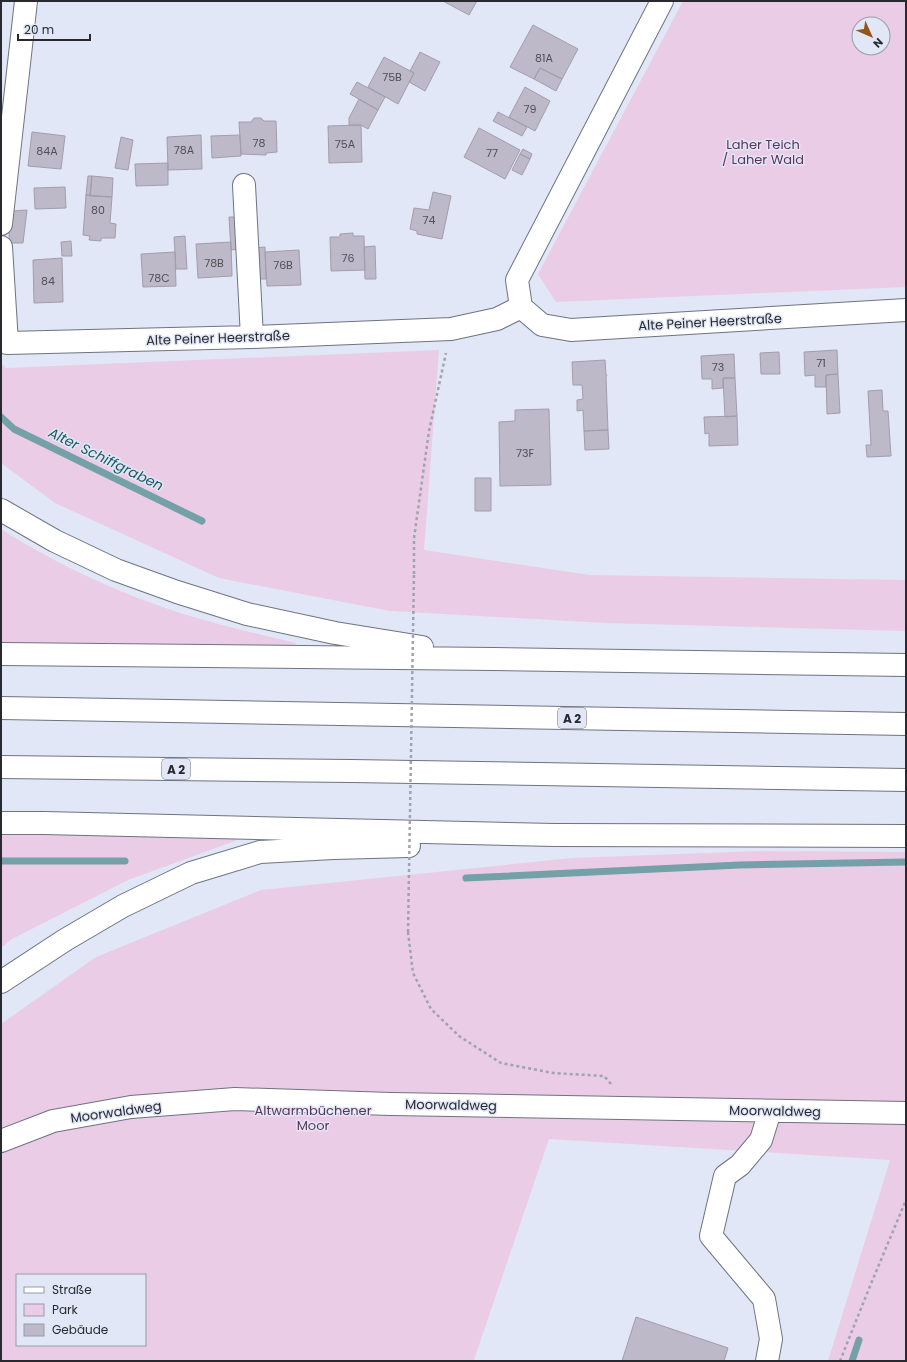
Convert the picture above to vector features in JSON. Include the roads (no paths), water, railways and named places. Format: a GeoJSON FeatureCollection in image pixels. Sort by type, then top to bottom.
{"type":"FeatureCollection","features":[{"type":"Feature","properties":{"kind":"main road"},"geometry":{"type":"LineString","coordinates":[[1,224],[26,1]]}},
{"type":"Feature","properties":{"kind":"main road"},"geometry":{"type":"LineString","coordinates":[[521,307],[517,280],[662,1]]}},
{"type":"Feature","properties":{"kind":"main road"},"geometry":{"type":"LineString","coordinates":[[244,185],[252,337]]}},
{"type":"Feature","properties":{"kind":"main road","name":"Alte Peiner Heerstraße"},"geometry":{"type":"LineString","coordinates":[[1,247],[6,343],[252,337],[451,329],[497,319],[521,307],[542,324],[571,330],[906,310]]}},
{"type":"Feature","properties":{"kind":"main road"},"geometry":{"type":"LineString","coordinates":[[1,510],[55,541],[116,570],[178,592],[248,614],[335,633],[493,659]]}},
{"type":"Feature","properties":{"kind":"main road"},"geometry":{"type":"LineString","coordinates":[[1,654],[906,665]]}},
{"type":"Feature","properties":{"kind":"main road","name":"A 2"},"geometry":{"type":"LineString","coordinates":[[1,708],[906,724]]}},
{"type":"Feature","properties":{"kind":"main road","name":"A 2"},"geometry":{"type":"LineString","coordinates":[[1,767],[906,780]]}},
{"type":"Feature","properties":{"kind":"main road"},"geometry":{"type":"LineString","coordinates":[[1,823],[555,835],[906,836]]}},
{"type":"Feature","properties":{"kind":"main road"},"geometry":{"type":"LineString","coordinates":[[1,982],[65,940],[123,906],[191,873],[260,852],[407,846],[483,846],[555,835]]}},
{"type":"Feature","properties":{"kind":"main road","name":"Moorwaldweg"},"geometry":{"type":"LineString","coordinates":[[1,1141],[52,1122],[131,1107],[235,1099],[398,1104],[906,1113]]}},
{"type":"Feature","properties":{"kind":"main road"},"geometry":{"type":"LineString","coordinates":[[766,1361],[771,1339],[764,1299],[711,1236],[714,1216],[725,1176],[740,1164],[761,1140],[770,1111]]}},
{"type":"Feature","properties":{"kind":"waterway","name":"Alter Schiffgraben"},"geometry":{"type":"LineString","coordinates":[[1,417],[14,429],[202,521]]}},
{"type":"Feature","properties":{"kind":"waterway"},"geometry":{"type":"LineString","coordinates":[[1,861],[125,861]]}},
{"type":"Feature","properties":{"kind":"waterway"},"geometry":{"type":"LineString","coordinates":[[466,878],[740,865],[906,862]]}},
{"type":"Feature","properties":{"kind":"waterway"},"geometry":{"type":"LineString","coordinates":[[852,1361],[859,1340]]}},
{"type":"Feature","properties":{"kind":"park label","name":"Laher Teich / Laher Wald"},"geometry":{"type":"Point","coordinates":[763,152]}},
{"type":"Feature","properties":{"kind":"park label","name":"Altwarmbüchener Moor"},"geometry":{"type":"Point","coordinates":[313,1118]}}]}
